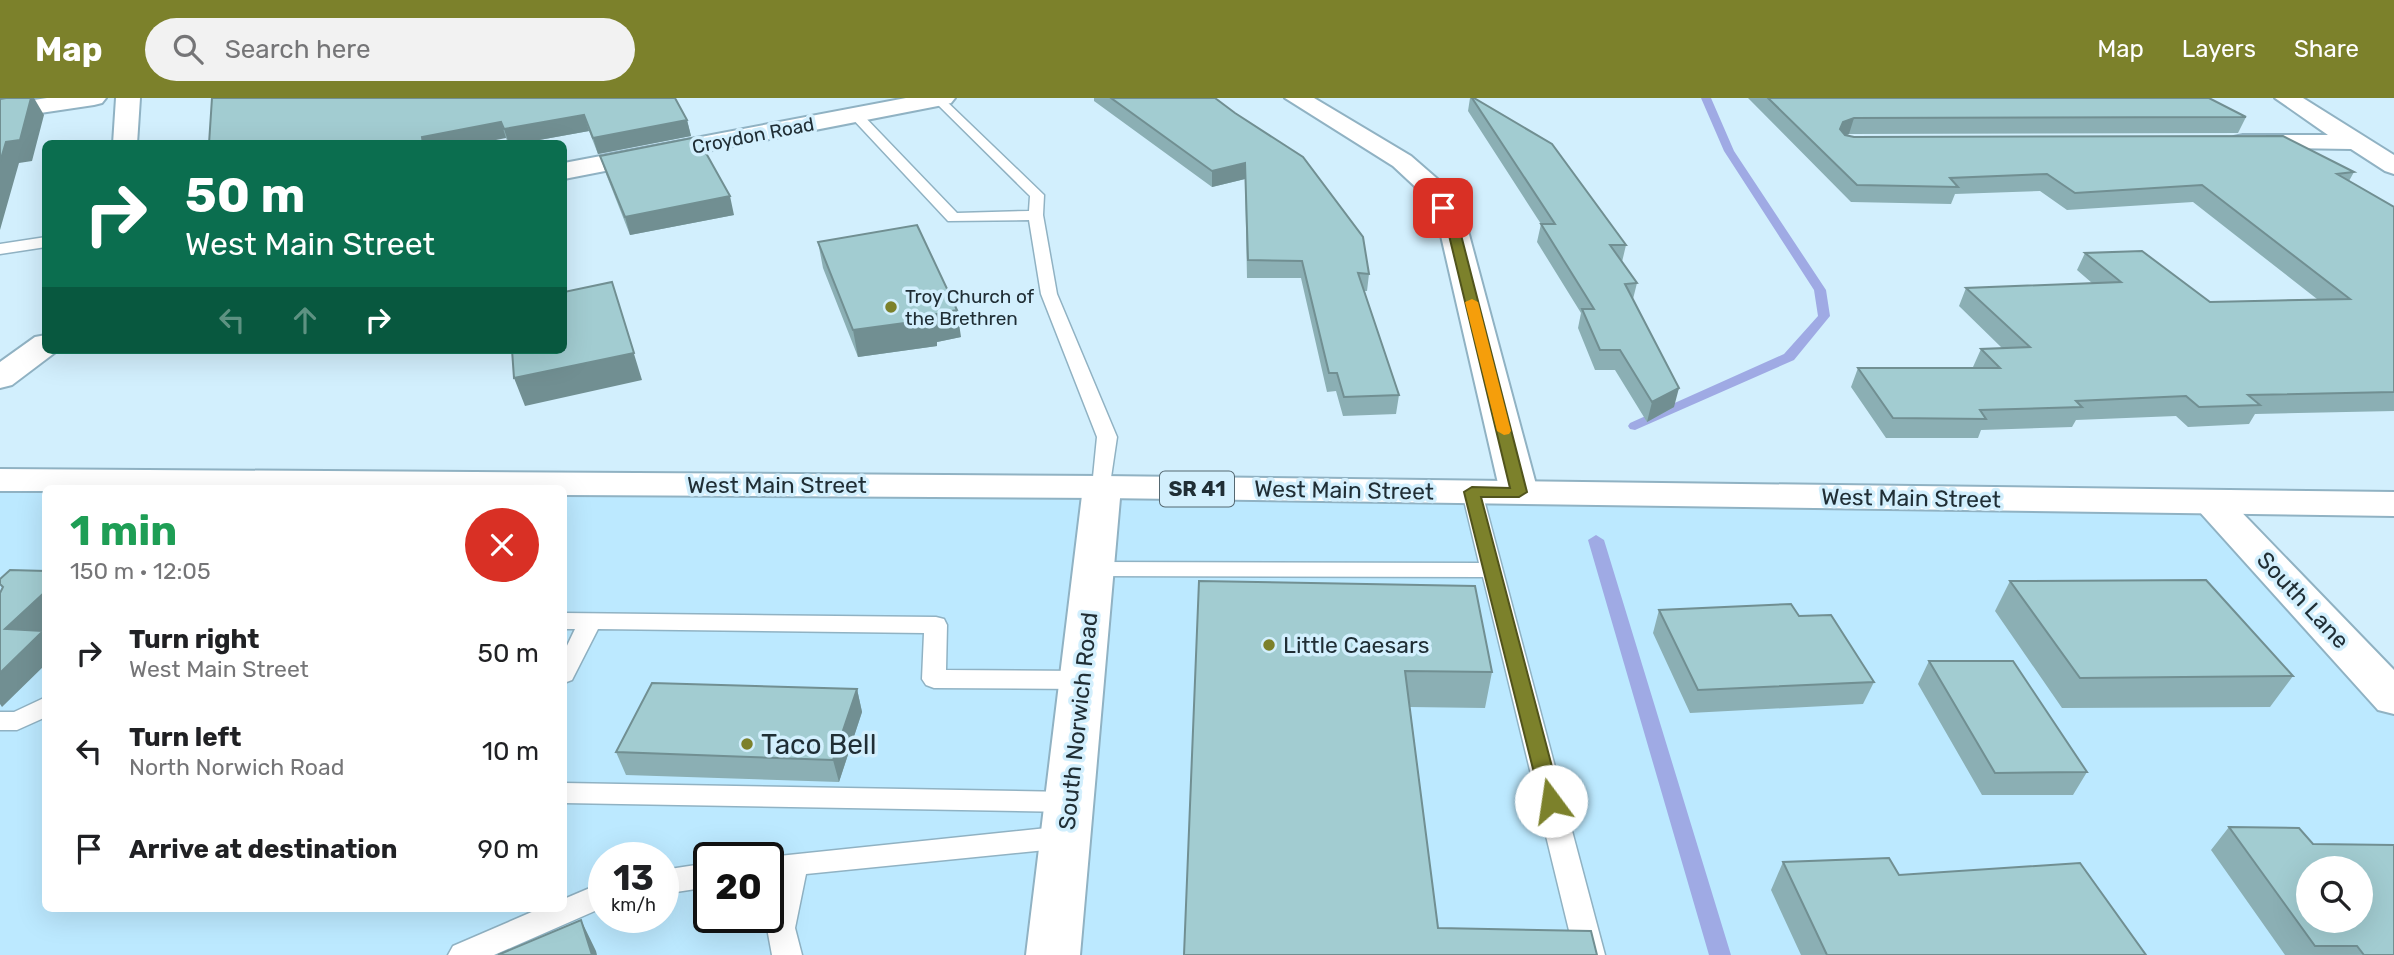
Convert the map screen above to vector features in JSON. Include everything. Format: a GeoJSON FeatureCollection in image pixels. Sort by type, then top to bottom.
{"type":"FeatureCollection","features":[{"type":"Feature","properties":{"kind":"street"},"geometry":{"type":"LineString","coordinates":[[0,112],[94,98]]}},
{"type":"Feature","properties":{"kind":"street"},"geometry":{"type":"LineString","coordinates":[[125,140],[128,98]]}},
{"type":"Feature","properties":{"kind":"street"},"geometry":{"type":"LineString","coordinates":[[1297,98],[1402,162],[1433,189],[1453,227],[1519,492]]}},
{"type":"Feature","properties":{"kind":"street"},"geometry":{"type":"LineString","coordinates":[[2287,98],[2394,166]]}},
{"type":"Feature","properties":{"kind":"street","name":"Croydon Road"},"geometry":{"type":"LineString","coordinates":[[567,170],[940,99]]}},
{"type":"Feature","properties":{"kind":"street"},"geometry":{"type":"LineString","coordinates":[[2218,142],[2355,142]]}},
{"type":"Feature","properties":{"kind":"street"},"geometry":{"type":"LineString","coordinates":[[0,378],[42,347]]}},
{"type":"Feature","properties":{"kind":"street","name":"West Main Street"},"geometry":{"type":"LineString","coordinates":[[0,480],[1102,487],[2394,504]]}},
{"type":"Feature","properties":{"kind":"street","name":"South Norwich Road"},"geometry":{"type":"LineString","coordinates":[[1053,955],[1102,487]]}},
{"type":"Feature","properties":{"kind":"street","name":"South Lane"},"geometry":{"type":"LineString","coordinates":[[2211,502],[2394,698]]}},
{"type":"Feature","properties":{"kind":"lane"},"geometry":{"type":"LineString","coordinates":[[940,99],[1037,195],[1036,215],[1049,294],[1107,437],[1102,487]]}},
{"type":"Feature","properties":{"kind":"lane"},"geometry":{"type":"LineString","coordinates":[[855,115],[953,218],[1036,215]]}},
{"type":"Feature","properties":{"kind":"lane"},"geometry":{"type":"LineString","coordinates":[[0,249],[42,243]]}},
{"type":"Feature","properties":{"kind":"lane"},"geometry":{"type":"LineString","coordinates":[[1472,492],[1590,955]]}},
{"type":"Feature","properties":{"kind":"lane"},"geometry":{"type":"LineString","coordinates":[[1093,569],[1492,570]]}},
{"type":"Feature","properties":{"kind":"lane"},"geometry":{"type":"LineString","coordinates":[[567,621],[936,625],[934,679],[1082,680]]}},
{"type":"Feature","properties":{"kind":"lane"},"geometry":{"type":"LineString","coordinates":[[567,668],[591,621]]}},
{"type":"Feature","properties":{"kind":"lane"},"geometry":{"type":"LineString","coordinates":[[0,721],[17,721],[42,708]]}},
{"type":"Feature","properties":{"kind":"lane"},"geometry":{"type":"LineString","coordinates":[[567,793],[1067,820]]}},
{"type":"Feature","properties":{"kind":"lane"},"geometry":{"type":"LineString","coordinates":[[784,864],[1067,820]]}},
{"type":"Feature","properties":{"kind":"lane"},"geometry":{"type":"LineString","coordinates":[[567,910],[588,901]]}},
{"type":"Feature","properties":{"kind":"lane"},"geometry":{"type":"LineString","coordinates":[[463,955],[562,912]]}},
{"type":"Feature","properties":{"kind":"lane"},"geometry":{"type":"LineString","coordinates":[[782,933],[787,955]]}},
{"type":"Feature","properties":{"kind":"shaded area"},"geometry":{"type":"Polygon","coordinates":[[[0,480],[502,485],[42,485],[42,912],[567,912],[567,486],[2211,502],[2394,698],[2394,955],[0,955],[0,480]]]}},
{"type":"Feature","properties":{"kind":"building"},"geometry":{"type":"Polygon","coordinates":[[[31,98],[20,140],[6,142],[0,162],[0,99],[31,98]]]}},
{"type":"Feature","properties":{"kind":"building"},"geometry":{"type":"Polygon","coordinates":[[[212,98],[675,98],[687,120],[593,138],[584,115],[504,129],[501,122],[422,137],[422,140],[209,140],[212,98]]]}},
{"type":"Feature","properties":{"kind":"building"},"geometry":{"type":"Polygon","coordinates":[[[1111,98],[1215,98],[1303,157],[1363,237],[1369,274],[1358,273],[1399,395],[1344,397],[1337,373],[1329,373],[1302,261],[1248,260],[1245,163],[1212,171],[1111,98]]]}},
{"type":"Feature","properties":{"kind":"building"},"geometry":{"type":"Polygon","coordinates":[[[1472,98],[1552,144],[1626,245],[1610,245],[1637,283],[1625,284],[1679,388],[1652,402],[1620,350],[1600,350],[1582,309],[1594,309],[1541,224],[1555,224],[1472,98]]]}},
{"type":"Feature","properties":{"kind":"building"},"geometry":{"type":"Polygon","coordinates":[[[1768,98],[2209,98],[2246,117],[1854,118],[1843,122],[1840,129],[1845,135],[1854,137],[2283,136],[2354,172],[2337,174],[2394,207],[2394,392],[2248,395],[2260,405],[2199,407],[2186,396],[2076,401],[2082,407],[1980,410],[1986,419],[1893,418],[1858,368],[2000,368],[1981,349],[2030,347],[1966,288],[2121,282],[2085,253],[2142,251],[2210,302],[2350,299],[2202,185],[2075,193],[2047,174],[1950,178],[1958,187],[1857,185],[1768,98]]]}},
{"type":"Feature","properties":{"kind":"building"},"geometry":{"type":"Polygon","coordinates":[[[697,137],[730,196],[625,217],[600,156],[697,137]]]}},
{"type":"Feature","properties":{"kind":"building","name":"Troy Church of the Brethren"},"geometry":{"type":"Polygon","coordinates":[[[917,225],[957,310],[932,315],[934,319],[853,330],[818,242],[917,225]]]}},
{"type":"Feature","properties":{"kind":"building"},"geometry":{"type":"Polygon","coordinates":[[[612,282],[634,353],[514,378],[512,354],[567,354],[567,291],[612,282]]]}},
{"type":"Feature","properties":{"kind":"building"},"geometry":{"type":"Polygon","coordinates":[[[10,570],[42,571],[42,595],[5,629],[42,632],[0,673],[0,593],[3,587],[0,579],[10,570]]]}},
{"type":"Feature","properties":{"kind":"building"},"geometry":{"type":"Polygon","coordinates":[[[2206,580],[2293,676],[2080,678],[2010,581],[2206,580]]]}},
{"type":"Feature","properties":{"kind":"building"},"geometry":{"type":"Polygon","coordinates":[[[1199,581],[1475,586],[1492,672],[1405,671],[1438,928],[1591,931],[1597,955],[1184,955],[1199,581]]]}},
{"type":"Feature","properties":{"kind":"building"},"geometry":{"type":"Polygon","coordinates":[[[1791,604],[1799,616],[1831,615],[1874,682],[1698,690],[1659,610],[1791,604]]]}},
{"type":"Feature","properties":{"kind":"building"},"geometry":{"type":"Polygon","coordinates":[[[1929,661],[2013,661],[2087,772],[1995,773],[1929,661]]]}},
{"type":"Feature","properties":{"kind":"building","name":"Taco Bell"},"geometry":{"type":"Polygon","coordinates":[[[652,683],[857,689],[833,760],[616,752],[652,683]]]}},
{"type":"Feature","properties":{"kind":"building"},"geometry":{"type":"Polygon","coordinates":[[[2229,827],[2299,828],[2313,844],[2394,845],[2394,955],[2364,955],[2357,946],[2315,946],[2306,933],[2373,933],[2373,856],[2296,856],[2296,920],[2229,827]]]}},
{"type":"Feature","properties":{"kind":"building"},"geometry":{"type":"Polygon","coordinates":[[[1889,858],[1899,875],[2080,863],[2146,955],[1827,955],[1783,862],[1889,858]]]}},
{"type":"Feature","properties":{"kind":"building"},"geometry":{"type":"Polygon","coordinates":[[[581,920],[592,955],[498,955],[581,920]]]}},
{"type":"Feature","properties":{"kind":"waterway"},"geometry":{"type":"LineString","coordinates":[[1635,426],[1789,357],[1824,316],[1820,290],[1729,151],[1706,98]]}},
{"type":"Feature","properties":{"kind":"waterway"},"geometry":{"type":"LineString","coordinates":[[1596,540],[1720,955]]}},
{"type":"Feature","properties":{"kind":"slow traffic"},"geometry":{"type":"LineString","coordinates":[[1472,302],[1504,431]]}},
{"type":"Feature","properties":{"kind":"place","name":"Troy Church of the Brethren"},"geometry":{"type":"Point","coordinates":[891,307]}},
{"type":"Feature","properties":{"kind":"place","name":"Little Caesars"},"geometry":{"type":"Point","coordinates":[1269,645]}},
{"type":"Feature","properties":{"kind":"place","name":"Taco Bell"},"geometry":{"type":"Point","coordinates":[747,744]}},
{"type":"Feature","properties":{"kind":"route"},"geometry":{"type":"LineString","coordinates":[[1443,208],[1453,227],[1519,492],[1472,492],[1551,801]]}}]}
